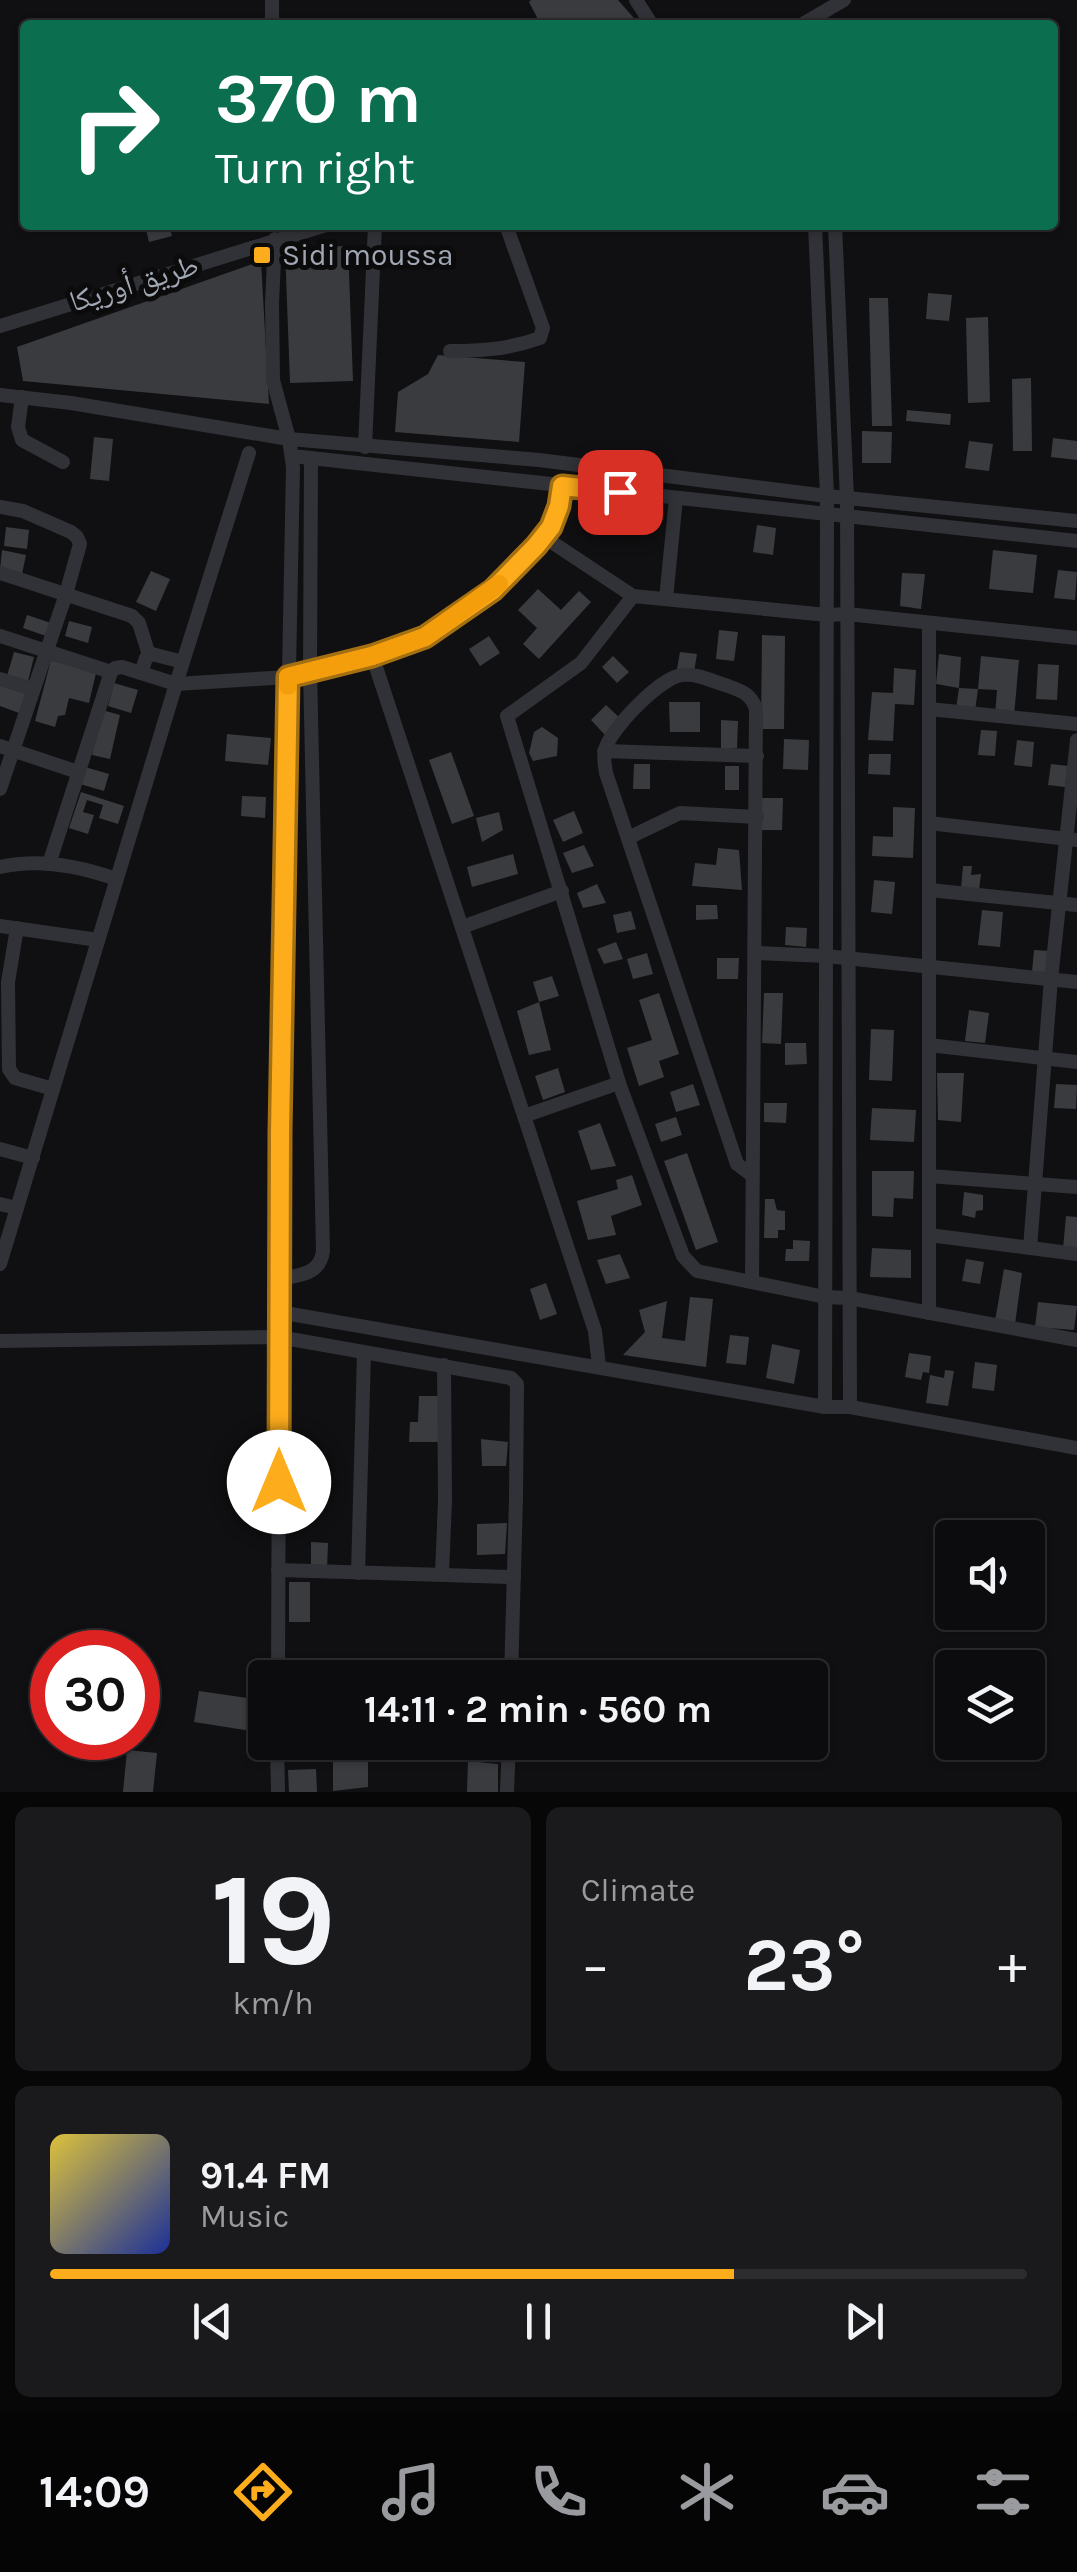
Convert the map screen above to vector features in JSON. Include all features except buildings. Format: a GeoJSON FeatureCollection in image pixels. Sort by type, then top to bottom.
{"type":"FeatureCollection","features":[{"type":"Feature","properties":{"kind":"street"},"geometry":{"type":"LineString","coordinates":[[365,447],[375,230]]}},
{"type":"Feature","properties":{"kind":"street"},"geometry":{"type":"LineString","coordinates":[[450,352],[520,345],[543,334],[508,230]]}},
{"type":"Feature","properties":{"kind":"street"},"geometry":{"type":"LineString","coordinates":[[815,230],[827,496],[825,1406]]}},
{"type":"Feature","properties":{"kind":"street"},"geometry":{"type":"LineString","coordinates":[[835,230],[847,498],[850,1408]]}},
{"type":"Feature","properties":{"kind":"street","name":"طريق أوريكا"},"geometry":{"type":"LineString","coordinates":[[0,326],[283,233]]}},
{"type":"Feature","properties":{"kind":"street"},"geometry":{"type":"LineString","coordinates":[[278,1660],[279,1312],[292,456],[272,380],[272,303],[283,233]]}},
{"type":"Feature","properties":{"kind":"street"},"geometry":{"type":"LineString","coordinates":[[0,395],[71,403],[289,440],[540,460],[827,496],[1077,521]]}},
{"type":"Feature","properties":{"kind":"street"},"geometry":{"type":"LineString","coordinates":[[22,398],[18,427],[22,440],[64,462]]}},
{"type":"Feature","properties":{"kind":"street"},"geometry":{"type":"LineString","coordinates":[[0,1261],[250,454]]}},
{"type":"Feature","properties":{"kind":"street"},"geometry":{"type":"LineString","coordinates":[[292,456],[1077,541]]}},
{"type":"Feature","properties":{"kind":"street"},"geometry":{"type":"LineString","coordinates":[[280,1279],[315,1270],[323,1252],[310,671],[311,458]]}},
{"type":"Feature","properties":{"kind":"street"},"geometry":{"type":"LineString","coordinates":[[538,483],[540,460]]}},
{"type":"Feature","properties":{"kind":"street"},"geometry":{"type":"LineString","coordinates":[[592,489],[594,466]]}},
{"type":"Feature","properties":{"kind":"street"},"geometry":{"type":"LineString","coordinates":[[48,864],[111,672],[118,667],[176,684],[288,677],[372,656],[425,637],[493,590],[544,537],[556,516],[562,486]]}},
{"type":"Feature","properties":{"kind":"street"},"geometry":{"type":"LineString","coordinates":[[666,599],[676,498]]}},
{"type":"Feature","properties":{"kind":"street"},"geometry":{"type":"LineString","coordinates":[[0,507],[23,511],[77,537],[79,548],[34,689],[6,748],[0,789]]}},
{"type":"Feature","properties":{"kind":"street"},"geometry":{"type":"LineString","coordinates":[[544,537],[633,596],[1077,638]]}},
{"type":"Feature","properties":{"kind":"street"},"geometry":{"type":"LineString","coordinates":[[0,574],[132,616],[141,628],[149,655]]}},
{"type":"Feature","properties":{"kind":"street"},"geometry":{"type":"LineString","coordinates":[[633,596],[582,662],[507,716],[619,1083],[683,1256],[697,1271],[1077,1340]]}},
{"type":"Feature","properties":{"kind":"street"},"geometry":{"type":"LineString","coordinates":[[929,622],[929,1313]]}},
{"type":"Feature","properties":{"kind":"street"},"geometry":{"type":"LineString","coordinates":[[0,636],[111,672]]}},
{"type":"Feature","properties":{"kind":"street"},"geometry":{"type":"LineString","coordinates":[[142,673],[149,655],[183,662]]}},
{"type":"Feature","properties":{"kind":"street"},"geometry":{"type":"LineString","coordinates":[[372,656],[595,1331],[599,1366]]}},
{"type":"Feature","properties":{"kind":"street"},"geometry":{"type":"LineString","coordinates":[[752,1282],[757,817],[756,709],[752,698],[744,692],[684,674],[656,688],[613,733],[604,751],[606,773],[737,1164],[753,1176]]}},
{"type":"Feature","properties":{"kind":"street"},"geometry":{"type":"LineString","coordinates":[[0,679],[34,689]]}},
{"type":"Feature","properties":{"kind":"street"},"geometry":{"type":"LineString","coordinates":[[929,709],[1077,724]]}},
{"type":"Feature","properties":{"kind":"street"},"geometry":{"type":"LineString","coordinates":[[1030,1248],[1052,980],[1069,904],[1077,740]]}},
{"type":"Feature","properties":{"kind":"street"},"geometry":{"type":"LineString","coordinates":[[6,748],[78,772]]}},
{"type":"Feature","properties":{"kind":"street"},"geometry":{"type":"LineString","coordinates":[[604,751],[756,756]]}},
{"type":"Feature","properties":{"kind":"street"},"geometry":{"type":"LineString","coordinates":[[628,838],[680,812],[757,817]]}},
{"type":"Feature","properties":{"kind":"street"},"geometry":{"type":"LineString","coordinates":[[929,823],[1072,839]]}},
{"type":"Feature","properties":{"kind":"street"},"geometry":{"type":"LineString","coordinates":[[0,867],[48,864],[82,868],[116,879]]}},
{"type":"Feature","properties":{"kind":"street"},"geometry":{"type":"LineString","coordinates":[[929,890],[1069,904]]}},
{"type":"Feature","properties":{"kind":"street"},"geometry":{"type":"LineString","coordinates":[[462,927],[562,892]]}},
{"type":"Feature","properties":{"kind":"street"},"geometry":{"type":"LineString","coordinates":[[0,926],[98,940]]}},
{"type":"Feature","properties":{"kind":"street"},"geometry":{"type":"LineString","coordinates":[[17,928],[4,1024],[10,1072],[19,1080],[53,1090]]}},
{"type":"Feature","properties":{"kind":"street"},"geometry":{"type":"LineString","coordinates":[[756,952],[1077,982]]}},
{"type":"Feature","properties":{"kind":"street"},"geometry":{"type":"LineString","coordinates":[[929,1045],[1077,1062]]}},
{"type":"Feature","properties":{"kind":"street"},"geometry":{"type":"LineString","coordinates":[[524,1116],[619,1083]]}},
{"type":"Feature","properties":{"kind":"street"},"geometry":{"type":"LineString","coordinates":[[0,1149],[33,1158]]}},
{"type":"Feature","properties":{"kind":"street"},"geometry":{"type":"LineString","coordinates":[[929,1176],[1077,1187]]}},
{"type":"Feature","properties":{"kind":"street"},"geometry":{"type":"LineString","coordinates":[[0,1204],[17,1208]]}},
{"type":"Feature","properties":{"kind":"street"},"geometry":{"type":"LineString","coordinates":[[929,1235],[1077,1254]]}},
{"type":"Feature","properties":{"kind":"street"},"geometry":{"type":"LineString","coordinates":[[279,1312],[1077,1448]]}},
{"type":"Feature","properties":{"kind":"street"},"geometry":{"type":"LineString","coordinates":[[0,1341],[279,1337],[511,1378],[516,1384],[512,1660]]}},
{"type":"Feature","properties":{"kind":"street"},"geometry":{"type":"LineString","coordinates":[[358,1573],[364,1353]]}},
{"type":"Feature","properties":{"kind":"street"},"geometry":{"type":"LineString","coordinates":[[442,1574],[444,1365]]}},
{"type":"Feature","properties":{"kind":"street"},"geometry":{"type":"LineString","coordinates":[[278,1570],[514,1577]]}},
{"type":"Feature","properties":{"kind":"street"},"geometry":{"type":"LineString","coordinates":[[277,1760],[278,1792]]}},
{"type":"Feature","properties":{"kind":"street"},"geometry":{"type":"LineString","coordinates":[[507,1792],[508,1760]]}},
{"type":"Feature","properties":{"kind":"slow traffic"},"geometry":{"type":"LineString","coordinates":[[288,686],[288,677],[372,656],[425,637],[499,584]]}},
{"type":"Feature","properties":{"kind":"place","name":"Sidi moussa"},"geometry":{"type":"Point","coordinates":[262,255]}},
{"type":"Feature","properties":{"kind":"route"},"geometry":{"type":"LineString","coordinates":[[279,1482],[288,677],[372,656],[425,637],[493,590],[551,527],[562,486],[620,492]]}}]}
